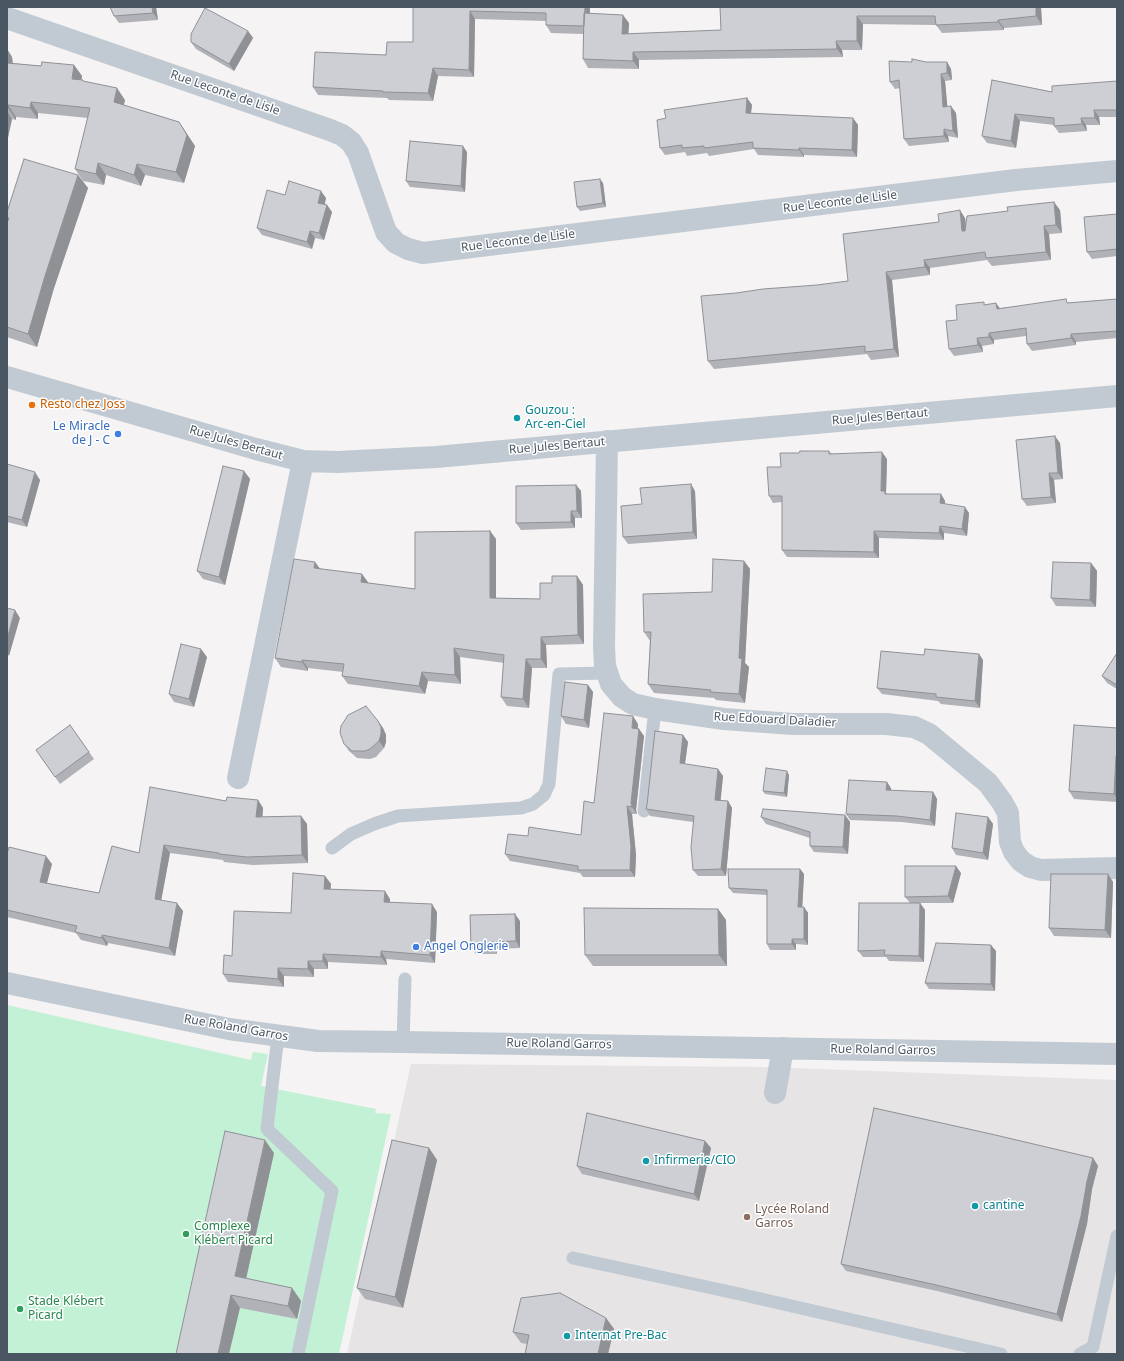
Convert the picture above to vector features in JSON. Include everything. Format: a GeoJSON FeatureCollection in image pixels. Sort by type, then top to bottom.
{"type":"FeatureCollection","features":[{"type":"Feature","properties":{"kind":"street","name":"Rue Leconte de Lisle"},"geometry":{"type":"LineString","coordinates":[[7,18],[342,135],[351,142],[358,153],[386,232],[396,243],[408,249],[423,253],[1016,180],[1117,171]]}},
{"type":"Feature","properties":{"kind":"street","name":"Rue Jules Bertaut"},"geometry":{"type":"LineString","coordinates":[[7,377],[256,449],[303,461],[338,462],[428,457],[1117,396]]}},
{"type":"Feature","properties":{"kind":"street","name":"Rue Edouard Daladier"},"geometry":{"type":"LineString","coordinates":[[607,441],[604,647],[607,673],[611,684],[622,697],[633,704],[655,709],[724,719],[793,724],[886,724],[914,727],[929,734],[988,783],[1008,813],[1010,842],[1014,852],[1021,861],[1030,867],[1041,870],[1117,868]]}},
{"type":"Feature","properties":{"kind":"street"},"geometry":{"type":"LineString","coordinates":[[238,778],[303,461]]}},
{"type":"Feature","properties":{"kind":"street","name":"Rue Roland Garros"},"geometry":{"type":"LineString","coordinates":[[7,983],[229,1029],[318,1041],[1117,1054]]}},
{"type":"Feature","properties":{"kind":"street"},"geometry":{"type":"LineString","coordinates":[[775,1093],[783,1048]]}},
{"type":"Feature","properties":{"kind":"lane"},"geometry":{"type":"LineString","coordinates":[[332,848],[351,834],[398,816],[521,808],[533,804],[544,795],[549,784],[559,674],[607,673]]}},
{"type":"Feature","properties":{"kind":"lane"},"geometry":{"type":"LineString","coordinates":[[644,811],[655,709]]}},
{"type":"Feature","properties":{"kind":"lane"},"geometry":{"type":"LineString","coordinates":[[403,1042],[405,979]]}},
{"type":"Feature","properties":{"kind":"lane"},"geometry":{"type":"LineString","coordinates":[[278,1036],[267,1129],[332,1191],[298,1354]]}},
{"type":"Feature","properties":{"kind":"lane"},"geometry":{"type":"LineString","coordinates":[[1084,1353],[1093,1347],[1117,1236]]}},
{"type":"Feature","properties":{"kind":"lane"},"geometry":{"type":"LineString","coordinates":[[573,1258],[750,1297],[951,1348],[1001,1354]]}},
{"type":"Feature","properties":{"kind":"shaded area","name":"Lycée Roland Garros"},"geometry":{"type":"Polygon","coordinates":[[[411,1064],[766,1067],[1117,1080],[1117,1354],[347,1354],[411,1064]]]}},
{"type":"Feature","properties":{"kind":"green space","name":"Complexe Klébert Picard"},"geometry":{"type":"Polygon","coordinates":[[[7,1005],[251,1060],[253,1052],[268,1054],[261,1086],[376,1109],[375,1113],[391,1114],[339,1354],[7,1354],[7,1005]]]}},
{"type":"Feature","properties":{"kind":"building"},"geometry":{"type":"Polygon","coordinates":[[[110,7],[152,7],[153,13],[114,16],[110,7]]]}},
{"type":"Feature","properties":{"kind":"building"},"geometry":{"type":"Polygon","coordinates":[[[413,7],[585,7],[584,26],[546,25],[546,13],[470,11],[469,70],[433,68],[428,93],[383,92],[313,87],[315,52],[386,55],[387,42],[413,42],[413,7]]]}},
{"type":"Feature","properties":{"kind":"building"},"geometry":{"type":"Polygon","coordinates":[[[720,7],[1036,7],[1036,16],[998,20],[998,22],[936,25],[935,16],[857,16],[857,41],[836,41],[837,49],[633,52],[633,61],[583,59],[584,13],[623,15],[622,34],[721,30],[720,7]]]}},
{"type":"Feature","properties":{"kind":"building"},"geometry":{"type":"Polygon","coordinates":[[[205,8],[248,31],[229,64],[191,42],[191,34],[205,8]]]}},
{"type":"Feature","properties":{"kind":"building"},"geometry":{"type":"Polygon","coordinates":[[[912,59],[926,62],[947,62],[947,73],[941,74],[943,107],[951,106],[953,131],[944,129],[944,136],[904,139],[899,80],[890,82],[889,61],[912,62],[912,59]]]}},
{"type":"Feature","properties":{"kind":"building"},"geometry":{"type":"Polygon","coordinates":[[[42,62],[74,65],[72,79],[117,88],[114,102],[179,122],[187,135],[176,172],[137,164],[134,175],[98,163],[96,174],[75,169],[90,108],[31,102],[30,108],[8,105],[7,108],[7,63],[41,66],[42,62]]]}},
{"type":"Feature","properties":{"kind":"building"},"geometry":{"type":"Polygon","coordinates":[[[992,80],[1052,92],[1052,86],[1117,81],[1117,110],[1094,110],[1095,118],[1081,118],[1082,124],[1054,126],[1054,118],[1015,114],[1011,141],[982,136],[992,80]]]}},
{"type":"Feature","properties":{"kind":"building"},"geometry":{"type":"Polygon","coordinates":[[[747,98],[746,113],[853,118],[852,150],[753,148],[753,142],[704,148],[704,146],[682,148],[682,145],[660,148],[657,120],[666,118],[664,110],[747,98]]]}},
{"type":"Feature","properties":{"kind":"building"},"geometry":{"type":"Polygon","coordinates":[[[410,141],[463,146],[461,186],[406,181],[410,141]]]}},
{"type":"Feature","properties":{"kind":"building"},"geometry":{"type":"Polygon","coordinates":[[[24,159],[78,175],[28,334],[7,327],[7,223],[9,218],[7,218],[7,212],[24,159]]]}},
{"type":"Feature","properties":{"kind":"building"},"geometry":{"type":"Polygon","coordinates":[[[600,179],[603,203],[577,207],[574,182],[600,179]]]}},
{"type":"Feature","properties":{"kind":"building"},"geometry":{"type":"Polygon","coordinates":[[[289,181],[321,191],[318,203],[327,205],[319,233],[310,231],[307,242],[257,228],[267,190],[285,195],[289,181]]]}},
{"type":"Feature","properties":{"kind":"building"},"geometry":{"type":"Polygon","coordinates":[[[1054,202],[1056,225],[1044,226],[1046,252],[986,258],[985,252],[924,260],[925,267],[886,272],[894,349],[865,352],[865,346],[708,361],[701,296],[848,281],[843,234],[939,222],[938,214],[960,210],[962,231],[965,231],[967,216],[1008,211],[1007,207],[1054,202]]]}},
{"type":"Feature","properties":{"kind":"building"},"geometry":{"type":"Polygon","coordinates":[[[1117,214],[1117,249],[1087,252],[1084,217],[1117,214]]]}},
{"type":"Feature","properties":{"kind":"building"},"geometry":{"type":"Polygon","coordinates":[[[1066,299],[1067,303],[1117,299],[1117,331],[1071,334],[1071,338],[1027,344],[1026,328],[989,333],[989,337],[977,338],[978,345],[949,349],[946,321],[957,320],[956,305],[984,302],[984,305],[996,303],[997,309],[1066,299]]]}},
{"type":"Feature","properties":{"kind":"building"},"geometry":{"type":"Polygon","coordinates":[[[1055,436],[1058,473],[1049,473],[1051,497],[1022,499],[1016,440],[1055,436]]]}},
{"type":"Feature","properties":{"kind":"building"},"geometry":{"type":"Polygon","coordinates":[[[800,451],[829,451],[829,454],[882,452],[881,491],[885,491],[885,494],[941,494],[940,503],[965,507],[962,529],[940,526],[939,533],[874,531],[874,552],[782,550],[782,496],[769,496],[767,467],[781,467],[780,453],[799,453],[800,451]]]}},
{"type":"Feature","properties":{"kind":"building"},"geometry":{"type":"Polygon","coordinates":[[[7,464],[35,472],[22,520],[7,516],[7,464]]]}},
{"type":"Feature","properties":{"kind":"building"},"geometry":{"type":"Polygon","coordinates":[[[223,466],[244,471],[219,577],[197,571],[223,466]]]}},
{"type":"Feature","properties":{"kind":"building"},"geometry":{"type":"Polygon","coordinates":[[[691,484],[693,532],[623,537],[621,506],[642,504],[640,488],[691,484]]]}},
{"type":"Feature","properties":{"kind":"building"},"geometry":{"type":"Polygon","coordinates":[[[576,485],[577,511],[571,511],[571,522],[516,523],[516,486],[576,485]]]}},
{"type":"Feature","properties":{"kind":"building"},"geometry":{"type":"Polygon","coordinates":[[[490,531],[490,598],[540,599],[540,583],[552,583],[552,576],[577,576],[578,635],[541,637],[541,659],[526,659],[523,699],[501,697],[504,655],[454,648],[455,675],[422,672],[419,686],[342,676],[344,664],[302,660],[302,662],[275,658],[294,559],[315,562],[314,568],[362,574],[361,582],[415,589],[415,532],[490,531]]]}},
{"type":"Feature","properties":{"kind":"building"},"geometry":{"type":"Polygon","coordinates":[[[713,559],[744,561],[739,658],[742,659],[739,694],[648,684],[651,632],[644,632],[643,594],[712,592],[713,559]]]}},
{"type":"Feature","properties":{"kind":"building"},"geometry":{"type":"Polygon","coordinates":[[[1053,562],[1091,563],[1090,600],[1051,598],[1053,562]]]}},
{"type":"Feature","properties":{"kind":"building"},"geometry":{"type":"Polygon","coordinates":[[[7,608],[15,610],[7,639],[7,608]]]}},
{"type":"Feature","properties":{"kind":"building"},"geometry":{"type":"Polygon","coordinates":[[[181,644],[201,649],[189,699],[169,694],[181,644]]]}},
{"type":"Feature","properties":{"kind":"building"},"geometry":{"type":"Polygon","coordinates":[[[925,649],[979,654],[975,701],[936,697],[936,694],[877,688],[881,651],[924,655],[925,649]]]}},
{"type":"Feature","properties":{"kind":"building"},"geometry":{"type":"Polygon","coordinates":[[[1117,653],[1117,685],[1102,676],[1117,653]]]}},
{"type":"Feature","properties":{"kind":"building"},"geometry":{"type":"Polygon","coordinates":[[[565,682],[588,685],[584,720],[561,716],[565,682]]]}},
{"type":"Feature","properties":{"kind":"building"},"geometry":{"type":"Polygon","coordinates":[[[366,706],[381,727],[379,741],[370,749],[365,751],[352,751],[344,744],[340,733],[341,726],[348,715],[366,706]]]}},
{"type":"Feature","properties":{"kind":"building"},"geometry":{"type":"Polygon","coordinates":[[[604,713],[633,716],[632,728],[639,729],[631,803],[632,807],[627,806],[631,847],[630,870],[578,870],[578,866],[505,854],[508,834],[528,836],[529,827],[581,835],[584,801],[594,803],[604,713]]]}},
{"type":"Feature","properties":{"kind":"building"},"geometry":{"type":"Polygon","coordinates":[[[70,725],[89,752],[55,777],[36,750],[70,725]]]}},
{"type":"Feature","properties":{"kind":"building"},"geometry":{"type":"Polygon","coordinates":[[[1074,725],[1117,728],[1117,756],[1114,794],[1069,791],[1074,725]]]}},
{"type":"Feature","properties":{"kind":"building"},"geometry":{"type":"Polygon","coordinates":[[[655,731],[683,735],[680,763],[718,769],[715,800],[728,801],[721,869],[693,870],[691,847],[694,816],[646,809],[655,731]]]}},
{"type":"Feature","properties":{"kind":"building"},"geometry":{"type":"Polygon","coordinates":[[[766,768],[787,771],[784,793],[763,791],[766,768]]]}},
{"type":"Feature","properties":{"kind":"building"},"geometry":{"type":"Polygon","coordinates":[[[849,780],[887,782],[886,790],[933,792],[930,820],[897,816],[846,814],[849,780]]]}},
{"type":"Feature","properties":{"kind":"building"},"geometry":{"type":"Polygon","coordinates":[[[150,787],[226,801],[227,797],[258,800],[256,817],[301,816],[302,855],[247,857],[164,845],[155,899],[177,903],[169,948],[102,935],[102,938],[75,932],[77,926],[7,910],[7,854],[9,847],[46,856],[40,882],[99,893],[112,846],[139,853],[150,787]]]}},
{"type":"Feature","properties":{"kind":"building"},"geometry":{"type":"Polygon","coordinates":[[[763,809],[845,815],[843,847],[810,846],[810,832],[761,817],[763,809]]]}},
{"type":"Feature","properties":{"kind":"building"},"geometry":{"type":"Polygon","coordinates":[[[956,813],[988,817],[983,853],[952,848],[956,813]]]}},
{"type":"Feature","properties":{"kind":"building"},"geometry":{"type":"Polygon","coordinates":[[[905,866],[956,866],[948,896],[905,897],[905,866]]]}},
{"type":"Feature","properties":{"kind":"building"},"geometry":{"type":"Polygon","coordinates":[[[728,869],[800,869],[798,907],[804,907],[804,939],[792,939],[792,944],[767,944],[767,890],[729,888],[728,869]]]}},
{"type":"Feature","properties":{"kind":"building"},"geometry":{"type":"Polygon","coordinates":[[[293,873],[325,876],[324,889],[385,891],[384,902],[432,904],[430,955],[381,951],[381,957],[323,954],[323,961],[308,961],[308,969],[278,968],[278,979],[223,974],[224,955],[232,956],[234,911],[291,913],[293,873]]]}},
{"type":"Feature","properties":{"kind":"building"},"geometry":{"type":"Polygon","coordinates":[[[1051,874],[1108,874],[1105,930],[1049,928],[1051,874]]]}},
{"type":"Feature","properties":{"kind":"building"},"geometry":{"type":"Polygon","coordinates":[[[859,903],[920,903],[919,956],[884,955],[885,950],[858,951],[859,903]]]}},
{"type":"Feature","properties":{"kind":"building"},"geometry":{"type":"Polygon","coordinates":[[[584,908],[718,909],[719,955],[585,955],[584,908]]]}},
{"type":"Feature","properties":{"kind":"building"},"geometry":{"type":"Polygon","coordinates":[[[515,914],[516,941],[492,942],[492,947],[471,947],[470,915],[515,914]]]}},
{"type":"Feature","properties":{"kind":"building"},"geometry":{"type":"Polygon","coordinates":[[[936,943],[991,945],[991,984],[925,983],[936,943]]]}},
{"type":"Feature","properties":{"kind":"building","name":"cantine"},"geometry":{"type":"Polygon","coordinates":[[[874,1108],[1093,1158],[1087,1181],[1081,1216],[1057,1314],[841,1264],[874,1108]]]}},
{"type":"Feature","properties":{"kind":"building","name":"Infirmerie/CIO"},"geometry":{"type":"Polygon","coordinates":[[[587,1113],[705,1141],[694,1194],[577,1166],[587,1113]]]}},
{"type":"Feature","properties":{"kind":"building"},"geometry":{"type":"Polygon","coordinates":[[[225,1131],[265,1140],[235,1276],[292,1288],[288,1306],[231,1295],[218,1354],[176,1354],[225,1131]]]}},
{"type":"Feature","properties":{"kind":"building"},"geometry":{"type":"Polygon","coordinates":[[[392,1140],[429,1148],[395,1297],[357,1288],[392,1140]]]}},
{"type":"Feature","properties":{"kind":"building","name":"Internat Pre-Bac"},"geometry":{"type":"Polygon","coordinates":[[[560,1293],[606,1318],[598,1354],[525,1354],[529,1335],[513,1332],[521,1298],[560,1293]]]}},
{"type":"Feature","properties":{"kind":"place","name":"Resto chez Joss"},"geometry":{"type":"Point","coordinates":[32,405]}},
{"type":"Feature","properties":{"kind":"place","name":"Gouzou : Arc-en-Ciel"},"geometry":{"type":"Point","coordinates":[517,418]}},
{"type":"Feature","properties":{"kind":"place","name":"Le Miracle de J - C"},"geometry":{"type":"Point","coordinates":[118,434]}},
{"type":"Feature","properties":{"kind":"place","name":"Angel Onglerie"},"geometry":{"type":"Point","coordinates":[416,947]}},
{"type":"Feature","properties":{"kind":"place","name":"Infirmerie/CIO"},"geometry":{"type":"Point","coordinates":[646,1161]}},
{"type":"Feature","properties":{"kind":"place","name":"cantine"},"geometry":{"type":"Point","coordinates":[975,1206]}},
{"type":"Feature","properties":{"kind":"place","name":"Lycée Roland Garros"},"geometry":{"type":"Point","coordinates":[747,1217]}},
{"type":"Feature","properties":{"kind":"place","name":"Complexe Klébert Picard"},"geometry":{"type":"Point","coordinates":[186,1234]}},
{"type":"Feature","properties":{"kind":"place","name":"Stade Klébert Picard"},"geometry":{"type":"Point","coordinates":[20,1309]}},
{"type":"Feature","properties":{"kind":"place","name":"Internat Pre-Bac"},"geometry":{"type":"Point","coordinates":[567,1336]}}]}
